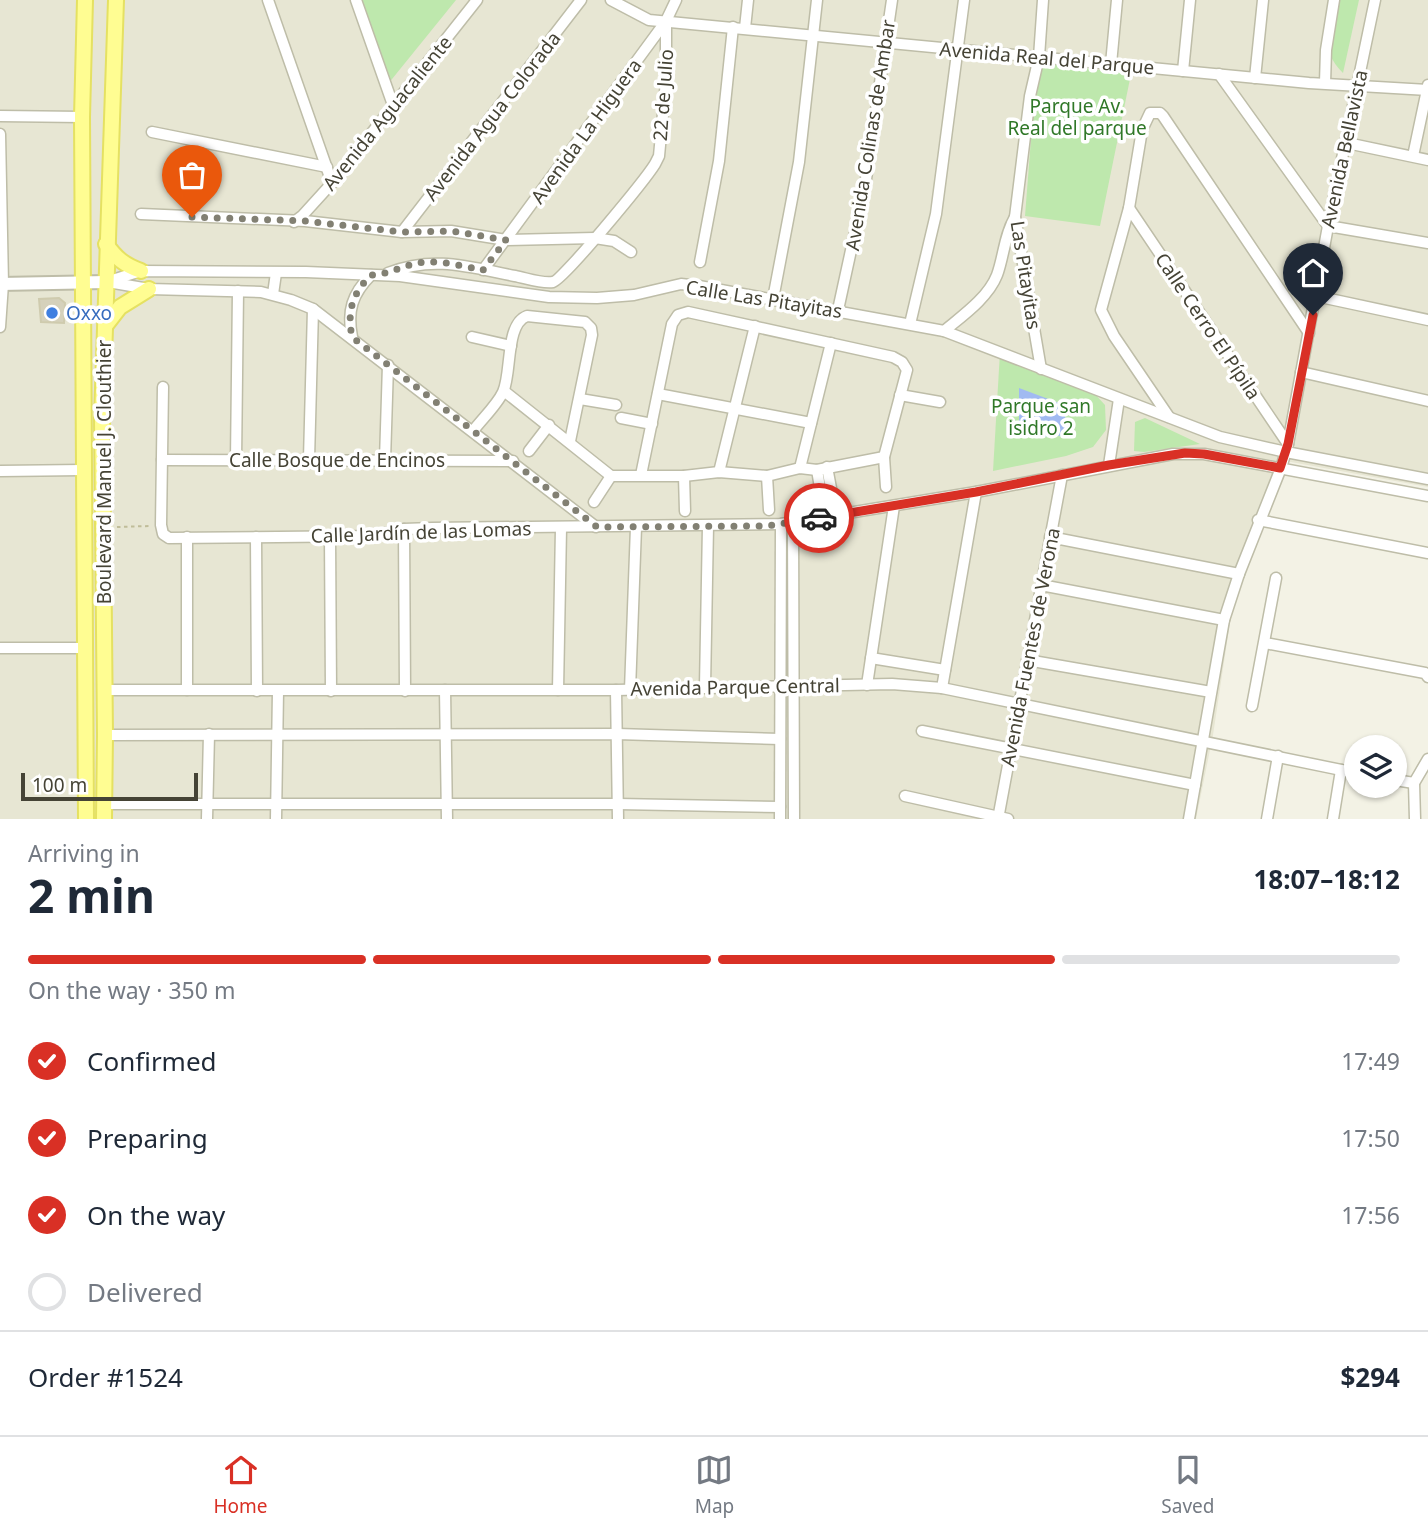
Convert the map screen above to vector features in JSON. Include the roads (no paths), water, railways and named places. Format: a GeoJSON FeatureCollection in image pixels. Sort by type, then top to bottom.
{"type":"FeatureCollection","features":[{"type":"Feature","properties":{"kind":"main road","name":"Boulevard Manuel J. Clouthier"},"geometry":{"type":"LineString","coordinates":[[85,0],[82,117],[86,819]]}},
{"type":"Feature","properties":{"kind":"main road","name":"Boulevard Manuel J. Clouthier"},"geometry":{"type":"LineString","coordinates":[[104,812],[102,418],[116,0]]}},
{"type":"Feature","properties":{"kind":"main road"},"geometry":{"type":"LineString","coordinates":[[106,244],[120,261],[141,271]]}},
{"type":"Feature","properties":{"kind":"main road"},"geometry":{"type":"LineString","coordinates":[[105,327],[120,307],[149,289]]}},
{"type":"Feature","properties":{"kind":"street"},"geometry":{"type":"LineString","coordinates":[[268,0],[332,183]]}},
{"type":"Feature","properties":{"kind":"street"},"geometry":{"type":"LineString","coordinates":[[356,0],[393,105]]}},
{"type":"Feature","properties":{"kind":"street","name":"Avenida Aguacaliente"},"geometry":{"type":"LineString","coordinates":[[294,222],[332,183],[477,0]]}},
{"type":"Feature","properties":{"kind":"street","name":"Avenida Agua Colorada"},"geometry":{"type":"LineString","coordinates":[[402,232],[581,0]]}},
{"type":"Feature","properties":{"kind":"street","name":"Avenida Real del Parque"},"geometry":{"type":"LineString","coordinates":[[611,0],[641,17],[666,22],[1255,78],[1428,90]]}},
{"type":"Feature","properties":{"kind":"street"},"geometry":{"type":"LineString","coordinates":[[666,22],[676,0]]}},
{"type":"Feature","properties":{"kind":"street"},"geometry":{"type":"LineString","coordinates":[[745,28],[748,0]]}},
{"type":"Feature","properties":{"kind":"street"},"geometry":{"type":"LineString","coordinates":[[773,299],[799,162],[817,0]]}},
{"type":"Feature","properties":{"kind":"street","name":"Avenida Colinas de Ambar"},"geometry":{"type":"LineString","coordinates":[[838,310],[865,186],[892,0]]}},
{"type":"Feature","properties":{"kind":"street"},"geometry":{"type":"LineString","coordinates":[[910,324],[936,214],[964,0]]}},
{"type":"Feature","properties":{"kind":"street","name":"Las Pitayitas"},"geometry":{"type":"LineString","coordinates":[[1041,369],[1015,218],[1030,96],[1039,57],[1043,0]]}},
{"type":"Feature","properties":{"kind":"street"},"geometry":{"type":"LineString","coordinates":[[1111,64],[1117,0]]}},
{"type":"Feature","properties":{"kind":"street"},"geometry":{"type":"LineString","coordinates":[[1183,71],[1190,0]]}},
{"type":"Feature","properties":{"kind":"street"},"geometry":{"type":"LineString","coordinates":[[1255,78],[1263,0]]}},
{"type":"Feature","properties":{"kind":"street"},"geometry":{"type":"LineString","coordinates":[[1325,83],[1324,70],[1334,0]]}},
{"type":"Feature","properties":{"kind":"street","name":"Avenida Bellavista"},"geometry":{"type":"LineString","coordinates":[[1189,819],[1224,620],[1258,520],[1287,448],[1328,226],[1375,0]]}},
{"type":"Feature","properties":{"kind":"street","name":"22 de Julio"},"geometry":{"type":"LineString","coordinates":[[483,270],[553,282],[561,277],[656,164],[659,156],[666,70],[666,22]]}},
{"type":"Feature","properties":{"kind":"street","name":"Avenida La Higuera"},"geometry":{"type":"LineString","coordinates":[[483,270],[666,22]]}},
{"type":"Feature","properties":{"kind":"street"},"geometry":{"type":"LineString","coordinates":[[700,262],[719,161],[733,27]]}},
{"type":"Feature","properties":{"kind":"street"},"geometry":{"type":"LineString","coordinates":[[1219,74],[1328,226],[1428,243]]}},
{"type":"Feature","properties":{"kind":"street"},"geometry":{"type":"LineString","coordinates":[[1413,156],[1428,85]]}},
{"type":"Feature","properties":{"kind":"street"},"geometry":{"type":"LineString","coordinates":[[1169,418],[1114,336],[1101,310],[1129,208],[1144,122],[1150,113],[1160,113],[1163,116],[1309,333]]}},
{"type":"Feature","properties":{"kind":"street"},"geometry":{"type":"LineString","coordinates":[[0,116],[82,117]]}},
{"type":"Feature","properties":{"kind":"street"},"geometry":{"type":"LineString","coordinates":[[152,132],[327,167]]}},
{"type":"Feature","properties":{"kind":"street"},"geometry":{"type":"LineString","coordinates":[[0,134],[0,327]]}},
{"type":"Feature","properties":{"kind":"street"},"geometry":{"type":"LineString","coordinates":[[1347,143],[1428,160]]}},
{"type":"Feature","properties":{"kind":"street","name":"Calle Cerro El Pípila"},"geometry":{"type":"LineString","coordinates":[[1129,208],[1287,448]]}},
{"type":"Feature","properties":{"kind":"street"},"geometry":{"type":"LineString","coordinates":[[142,214],[305,221],[402,232],[451,231],[506,240],[595,238],[614,242],[631,252]]}},
{"type":"Feature","properties":{"kind":"street"},"geometry":{"type":"LineString","coordinates":[[944,331],[992,285],[998,273],[1007,230],[1015,218]]}},
{"type":"Feature","properties":{"kind":"street"},"geometry":{"type":"LineString","coordinates":[[383,275],[426,262],[483,270]]}},
{"type":"Feature","properties":{"kind":"street","name":"Calle Las Pitayitas"},"geometry":{"type":"LineString","coordinates":[[106,282],[141,271],[383,275],[549,297],[597,298],[634,295],[681,284],[944,331],[1220,437],[1287,448],[1428,479]]}},
{"type":"Feature","properties":{"kind":"street"},"geometry":{"type":"LineString","coordinates":[[273,294],[276,272]]}},
{"type":"Feature","properties":{"kind":"street"},"geometry":{"type":"LineString","coordinates":[[352,337],[349,323],[351,305],[358,289],[371,275]]}},
{"type":"Feature","properties":{"kind":"street"},"geometry":{"type":"LineString","coordinates":[[1,284],[85,281],[149,289],[238,291],[273,294],[313,309],[597,527]]}},
{"type":"Feature","properties":{"kind":"street"},"geometry":{"type":"LineString","coordinates":[[236,460],[238,291]]}},
{"type":"Feature","properties":{"kind":"street"},"geometry":{"type":"LineString","coordinates":[[1317,296],[1428,320]]}},
{"type":"Feature","properties":{"kind":"street"},"geometry":{"type":"LineString","coordinates":[[309,459],[313,309]]}},
{"type":"Feature","properties":{"kind":"street"},"geometry":{"type":"LineString","coordinates":[[641,475],[672,324],[678,315],[688,312],[893,357],[902,362],[907,370],[884,457],[886,487]]}},
{"type":"Feature","properties":{"kind":"street"},"geometry":{"type":"LineString","coordinates":[[473,431],[504,391],[515,328],[525,316],[587,323],[592,331],[570,441]]}},
{"type":"Feature","properties":{"kind":"street"},"geometry":{"type":"LineString","coordinates":[[719,472],[755,326]]}},
{"type":"Feature","properties":{"kind":"street"},"geometry":{"type":"LineString","coordinates":[[471,337],[511,346]]}},
{"type":"Feature","properties":{"kind":"street"},"geometry":{"type":"LineString","coordinates":[[800,468],[831,343]]}},
{"type":"Feature","properties":{"kind":"street"},"geometry":{"type":"LineString","coordinates":[[385,460],[388,365]]}},
{"type":"Feature","properties":{"kind":"street"},"geometry":{"type":"LineString","coordinates":[[1301,372],[1428,401]]}},
{"type":"Feature","properties":{"kind":"street"},"geometry":{"type":"LineString","coordinates":[[162,460],[163,387]]}},
{"type":"Feature","properties":{"kind":"street"},"geometry":{"type":"LineString","coordinates":[[504,391],[611,475],[684,476],[719,472],[767,476],[800,468],[822,469],[884,457]]}},
{"type":"Feature","properties":{"kind":"street"},"geometry":{"type":"LineString","coordinates":[[658,394],[811,424]]}},
{"type":"Feature","properties":{"kind":"street"},"geometry":{"type":"LineString","coordinates":[[900,395],[940,401]]}},
{"type":"Feature","properties":{"kind":"street"},"geometry":{"type":"LineString","coordinates":[[580,398],[616,405]]}},
{"type":"Feature","properties":{"kind":"street"},"geometry":{"type":"LineString","coordinates":[[1109,465],[1119,399]]}},
{"type":"Feature","properties":{"kind":"street"},"geometry":{"type":"LineString","coordinates":[[621,418],[652,424]]}},
{"type":"Feature","properties":{"kind":"street"},"geometry":{"type":"LineString","coordinates":[[529,451],[549,425]]}},
{"type":"Feature","properties":{"kind":"street","name":"Calle Jardín de las Lomas"},"geometry":{"type":"LineString","coordinates":[[162,460],[161,525],[166,537],[330,537],[372,536],[404,529],[782,524],[976,492],[1109,465],[1194,453],[1428,496]]}},
{"type":"Feature","properties":{"kind":"street","name":"Calle Bosque de Encinos"},"geometry":{"type":"LineString","coordinates":[[162,460],[513,461]]}},
{"type":"Feature","properties":{"kind":"street"},"geometry":{"type":"LineString","coordinates":[[822,469],[831,516]]}},
{"type":"Feature","properties":{"kind":"street"},"geometry":{"type":"LineString","coordinates":[[0,471],[83,470]]}},
{"type":"Feature","properties":{"kind":"street"},"geometry":{"type":"LineString","coordinates":[[594,502],[611,475]]}},
{"type":"Feature","properties":{"kind":"street","name":"Avenida Fuentes de Verona"},"geometry":{"type":"LineString","coordinates":[[1001,818],[1011,748],[1062,475]]}},
{"type":"Feature","properties":{"kind":"street"},"geometry":{"type":"LineString","coordinates":[[684,476],[685,511]]}},
{"type":"Feature","properties":{"kind":"street"},"geometry":{"type":"LineString","coordinates":[[767,476],[769,510]]}},
{"type":"Feature","properties":{"kind":"street"},"geometry":{"type":"LineString","coordinates":[[942,688],[976,492]]}},
{"type":"Feature","properties":{"kind":"street"},"geometry":{"type":"LineString","coordinates":[[867,685],[894,506]]}},
{"type":"Feature","properties":{"kind":"street"},"geometry":{"type":"LineString","coordinates":[[1258,520],[1428,553]]}},
{"type":"Feature","properties":{"kind":"street"},"geometry":{"type":"LineString","coordinates":[[793,523],[794,819]]}},
{"type":"Feature","properties":{"kind":"street"},"geometry":{"type":"LineString","coordinates":[[780,819],[782,524]]}},
{"type":"Feature","properties":{"kind":"street"},"geometry":{"type":"LineString","coordinates":[[705,686],[708,526]]}},
{"type":"Feature","properties":{"kind":"street"},"geometry":{"type":"LineString","coordinates":[[630,690],[636,527]]}},
{"type":"Feature","properties":{"kind":"street"},"geometry":{"type":"LineString","coordinates":[[558,690],[561,528]]}},
{"type":"Feature","properties":{"kind":"street"},"geometry":{"type":"LineString","coordinates":[[404,529],[405,691]]}},
{"type":"Feature","properties":{"kind":"street"},"geometry":{"type":"LineString","coordinates":[[187,537],[187,690]]}},
{"type":"Feature","properties":{"kind":"street"},"geometry":{"type":"LineString","coordinates":[[256,537],[257,691]]}},
{"type":"Feature","properties":{"kind":"street"},"geometry":{"type":"LineString","coordinates":[[330,537],[331,691]]}},
{"type":"Feature","properties":{"kind":"street"},"geometry":{"type":"LineString","coordinates":[[1050,537],[1239,574]]}},
{"type":"Feature","properties":{"kind":"street"},"geometry":{"type":"LineString","coordinates":[[1252,706],[1276,578]]}},
{"type":"Feature","properties":{"kind":"street"},"geometry":{"type":"LineString","coordinates":[[1041,585],[1224,620]]}},
{"type":"Feature","properties":{"kind":"street"},"geometry":{"type":"LineString","coordinates":[[1265,642],[1426,675]]}},
{"type":"Feature","properties":{"kind":"street"},"geometry":{"type":"LineString","coordinates":[[0,648],[85,648]]}},
{"type":"Feature","properties":{"kind":"street"},"geometry":{"type":"LineString","coordinates":[[871,658],[945,670]]}},
{"type":"Feature","properties":{"kind":"street"},"geometry":{"type":"LineString","coordinates":[[1027,660],[1211,692]]}},
{"type":"Feature","properties":{"kind":"street","name":"Avenida Parque Central"},"geometry":{"type":"LineString","coordinates":[[104,690],[630,690],[793,684],[916,685],[1203,740],[1344,771]]}},
{"type":"Feature","properties":{"kind":"street"},"geometry":{"type":"LineString","coordinates":[[445,690],[447,819]]}},
{"type":"Feature","properties":{"kind":"street"},"geometry":{"type":"LineString","coordinates":[[617,690],[618,819]]}},
{"type":"Feature","properties":{"kind":"street"},"geometry":{"type":"LineString","coordinates":[[276,819],[278,691]]}},
{"type":"Feature","properties":{"kind":"street"},"geometry":{"type":"LineString","coordinates":[[922,731],[1195,785]]}},
{"type":"Feature","properties":{"kind":"street"},"geometry":{"type":"LineString","coordinates":[[105,735],[617,733],[780,740]]}},
{"type":"Feature","properties":{"kind":"street"},"geometry":{"type":"LineString","coordinates":[[207,819],[209,734]]}},
{"type":"Feature","properties":{"kind":"street"},"geometry":{"type":"LineString","coordinates":[[1267,819],[1278,756]]}},
{"type":"Feature","properties":{"kind":"street"},"geometry":{"type":"LineString","coordinates":[[1415,819],[1414,783],[1428,759]]}},
{"type":"Feature","properties":{"kind":"street"},"geometry":{"type":"LineString","coordinates":[[1333,819],[1341,770]]}},
{"type":"Feature","properties":{"kind":"street"},"geometry":{"type":"LineString","coordinates":[[1407,782],[1414,783]]}},
{"type":"Feature","properties":{"kind":"street"},"geometry":{"type":"LineString","coordinates":[[905,796],[1001,818]]}},
{"type":"Feature","properties":{"kind":"street"},"geometry":{"type":"LineString","coordinates":[[104,812],[207,804],[618,804],[780,807]]}},
{"type":"Feature","properties":{"kind":"water"},"geometry":{"type":"Polygon","coordinates":[[[1019,388],[1059,403],[1073,435],[1040,437],[1019,432],[1019,388]]]}},
{"type":"Feature","properties":{"kind":"place","name":"Oxxo"},"geometry":{"type":"Point","coordinates":[52,313]}},
{"type":"Feature","properties":{"kind":"park label","name":"Parque Av. Real del parque"},"geometry":{"type":"Point","coordinates":[1077,117]}},
{"type":"Feature","properties":{"kind":"park label","name":"Parque san isidro 2"},"geometry":{"type":"Point","coordinates":[1041,417]}}]}
